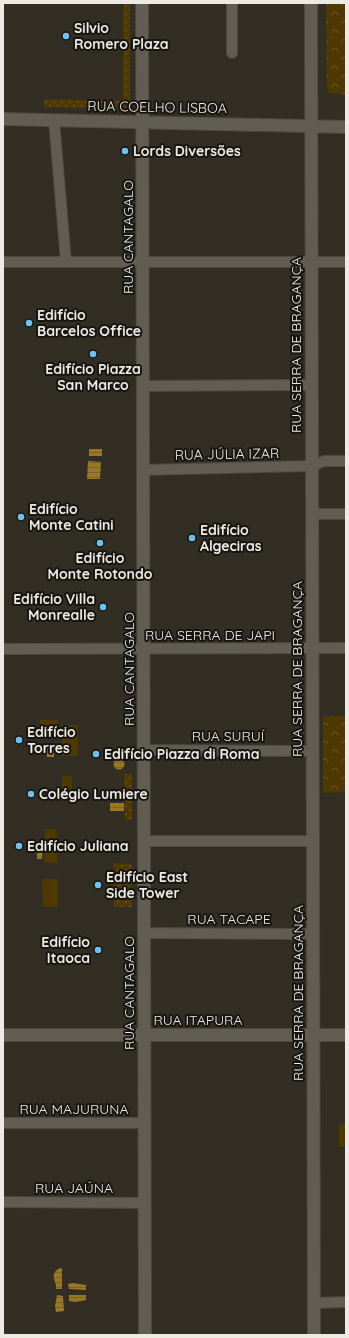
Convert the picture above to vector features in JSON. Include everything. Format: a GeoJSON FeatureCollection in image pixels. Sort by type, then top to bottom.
{"type":"FeatureCollection","features":[{"type":"Feature","properties":{"kind":"street","name":"RUA CANTAGALO"},"geometry":{"type":"LineString","coordinates":[[142,3],[145,1335]]}},
{"type":"Feature","properties":{"kind":"street"},"geometry":{"type":"LineString","coordinates":[[232,3],[232,53]]}},
{"type":"Feature","properties":{"kind":"street","name":"RUA SERRA DE BRAGANÇA"},"geometry":{"type":"LineString","coordinates":[[310,3],[314,1335]]}},
{"type":"Feature","properties":{"kind":"street","name":"RUA COELHO LISBOA"},"geometry":{"type":"LineString","coordinates":[[3,118],[346,127]]}},
{"type":"Feature","properties":{"kind":"street"},"geometry":{"type":"LineString","coordinates":[[54,120],[66,262]]}},
{"type":"Feature","properties":{"kind":"street"},"geometry":{"type":"LineString","coordinates":[[3,262],[346,262]]}},
{"type":"Feature","properties":{"kind":"street"},"geometry":{"type":"LineString","coordinates":[[143,386],[312,385]]}},
{"type":"Feature","properties":{"kind":"street","name":"RUA JÚLIA IZAR"},"geometry":{"type":"LineString","coordinates":[[143,470],[312,466],[324,461],[346,461]]}},
{"type":"Feature","properties":{"kind":"street"},"geometry":{"type":"LineString","coordinates":[[312,514],[346,514]]}},
{"type":"Feature","properties":{"kind":"street","name":"RUA SERRA DE JAPI"},"geometry":{"type":"LineString","coordinates":[[3,649],[346,648]]}},
{"type":"Feature","properties":{"kind":"street","name":"RUA SURUÍ"},"geometry":{"type":"LineString","coordinates":[[144,750],[312,751]]}},
{"type":"Feature","properties":{"kind":"street"},"geometry":{"type":"LineString","coordinates":[[144,841],[312,841]]}},
{"type":"Feature","properties":{"kind":"street","name":"RUA TACAPE"},"geometry":{"type":"LineString","coordinates":[[144,933],[313,934]]}},
{"type":"Feature","properties":{"kind":"street","name":"RUA ITAPURA"},"geometry":{"type":"LineString","coordinates":[[3,1035],[346,1035]]}},
{"type":"Feature","properties":{"kind":"street","name":"RUA MAJURUNA"},"geometry":{"type":"LineString","coordinates":[[3,1123],[145,1123]]}},
{"type":"Feature","properties":{"kind":"street","name":"RUA JAÚNA"},"geometry":{"type":"LineString","coordinates":[[3,1202],[145,1203]]}},
{"type":"Feature","properties":{"kind":"street"},"geometry":{"type":"LineString","coordinates":[[315,1303],[346,1302]]}},
{"type":"Feature","properties":{"kind":"green space"},"geometry":{"type":"Polygon","coordinates":[[[123,3],[130,3],[130,109],[44,107],[44,99],[123,101],[123,3]]]}},
{"type":"Feature","properties":{"kind":"green space"},"geometry":{"type":"Polygon","coordinates":[[[326,3],[346,3],[346,95],[328,93],[327,89],[326,3]]]}},
{"type":"Feature","properties":{"kind":"green space"},"geometry":{"type":"Polygon","coordinates":[[[323,716],[346,716],[346,792],[323,793],[323,716]]]}},
{"type":"Feature","properties":{"kind":"green space"},"geometry":{"type":"Polygon","coordinates":[[[40,720],[58,720],[58,730],[40,730],[40,720]]]}},
{"type":"Feature","properties":{"kind":"green space"},"geometry":{"type":"Polygon","coordinates":[[[62,725],[78,725],[78,756],[62,756],[62,725]]]}},
{"type":"Feature","properties":{"kind":"green space"},"geometry":{"type":"Polygon","coordinates":[[[124,774],[132,774],[132,820],[125,820],[124,774]]]}},
{"type":"Feature","properties":{"kind":"green space"},"geometry":{"type":"Polygon","coordinates":[[[62,776],[72,776],[72,800],[62,800],[62,776]]]}},
{"type":"Feature","properties":{"kind":"green space"},"geometry":{"type":"Polygon","coordinates":[[[45,829],[57,829],[57,863],[44,862],[45,829]]]}},
{"type":"Feature","properties":{"kind":"green space"},"geometry":{"type":"Polygon","coordinates":[[[114,863],[132,864],[132,907],[114,907],[114,863]]]}},
{"type":"Feature","properties":{"kind":"green space"},"geometry":{"type":"Polygon","coordinates":[[[42,879],[58,879],[58,907],[43,907],[42,879]]]}},
{"type":"Feature","properties":{"kind":"green space"},"geometry":{"type":"Polygon","coordinates":[[[346,1123],[346,1147],[339,1147],[339,1124],[346,1123]]]}},
{"type":"Feature","properties":{"kind":"shaded area"},"geometry":{"type":"Polygon","coordinates":[[[89,449],[102,449],[102,456],[89,456],[89,449]]]}},
{"type":"Feature","properties":{"kind":"shaded area"},"geometry":{"type":"Polygon","coordinates":[[[88,461],[101,462],[100,479],[87,479],[88,461]]]}},
{"type":"Feature","properties":{"kind":"shaded area"},"geometry":{"type":"Polygon","coordinates":[[[47,744],[54,744],[54,757],[47,757],[47,744]]]}},
{"type":"Feature","properties":{"kind":"shaded area"},"geometry":{"type":"Polygon","coordinates":[[[117,759],[121,759],[123,760],[123,768],[117,769],[114,766],[114,762],[117,759]]]}},
{"type":"Feature","properties":{"kind":"shaded area"},"geometry":{"type":"Polygon","coordinates":[[[110,803],[124,803],[124,811],[110,811],[110,803]]]}},
{"type":"Feature","properties":{"kind":"shaded area"},"geometry":{"type":"Polygon","coordinates":[[[39,843],[43,847],[42,859],[37,859],[37,852],[34,848],[39,843]]]}},
{"type":"Feature","properties":{"kind":"shaded area"},"geometry":{"type":"Polygon","coordinates":[[[62,1268],[62,1289],[56,1289],[54,1274],[58,1269],[62,1268]]]}},
{"type":"Feature","properties":{"kind":"shaded area"},"geometry":{"type":"Polygon","coordinates":[[[73,1283],[86,1285],[86,1290],[69,1289],[68,1284],[73,1283]]]}},
{"type":"Feature","properties":{"kind":"shaded area"},"geometry":{"type":"Polygon","coordinates":[[[57,1295],[63,1296],[64,1311],[56,1312],[55,1306],[57,1295]]]}},
{"type":"Feature","properties":{"kind":"shaded area"},"geometry":{"type":"Polygon","coordinates":[[[69,1295],[86,1295],[86,1300],[75,1302],[69,1301],[69,1295]]]}},
{"type":"Feature","properties":{"kind":"place","name":"Silvio Romero Plaza"},"geometry":{"type":"Point","coordinates":[66,36]}},
{"type":"Feature","properties":{"kind":"place","name":"Lords Diversões"},"geometry":{"type":"Point","coordinates":[125,151]}},
{"type":"Feature","properties":{"kind":"place","name":"Edifício Barcelos Office"},"geometry":{"type":"Point","coordinates":[29,323]}},
{"type":"Feature","properties":{"kind":"place","name":"Edifício Piazza San Marco"},"geometry":{"type":"Point","coordinates":[93,354]}},
{"type":"Feature","properties":{"kind":"place","name":"Edifício Monte Catini"},"geometry":{"type":"Point","coordinates":[21,517]}},
{"type":"Feature","properties":{"kind":"place","name":"Edifício Algeciras"},"geometry":{"type":"Point","coordinates":[192,538]}},
{"type":"Feature","properties":{"kind":"place","name":"Edifício Monte Rotondo"},"geometry":{"type":"Point","coordinates":[100,543]}},
{"type":"Feature","properties":{"kind":"place","name":"Edifício Villa Monrealle"},"geometry":{"type":"Point","coordinates":[103,607]}},
{"type":"Feature","properties":{"kind":"place","name":"Edifício Torres"},"geometry":{"type":"Point","coordinates":[19,740]}},
{"type":"Feature","properties":{"kind":"place","name":"Edifício Piazza di Roma"},"geometry":{"type":"Point","coordinates":[96,754]}},
{"type":"Feature","properties":{"kind":"place","name":"Colégio Lumiere"},"geometry":{"type":"Point","coordinates":[31,794]}},
{"type":"Feature","properties":{"kind":"place","name":"Edifício Juliana"},"geometry":{"type":"Point","coordinates":[19,846]}},
{"type":"Feature","properties":{"kind":"place","name":"Edifício East Side Tower"},"geometry":{"type":"Point","coordinates":[98,885]}},
{"type":"Feature","properties":{"kind":"place","name":"Edifício Itaoca"},"geometry":{"type":"Point","coordinates":[98,950]}}]}
